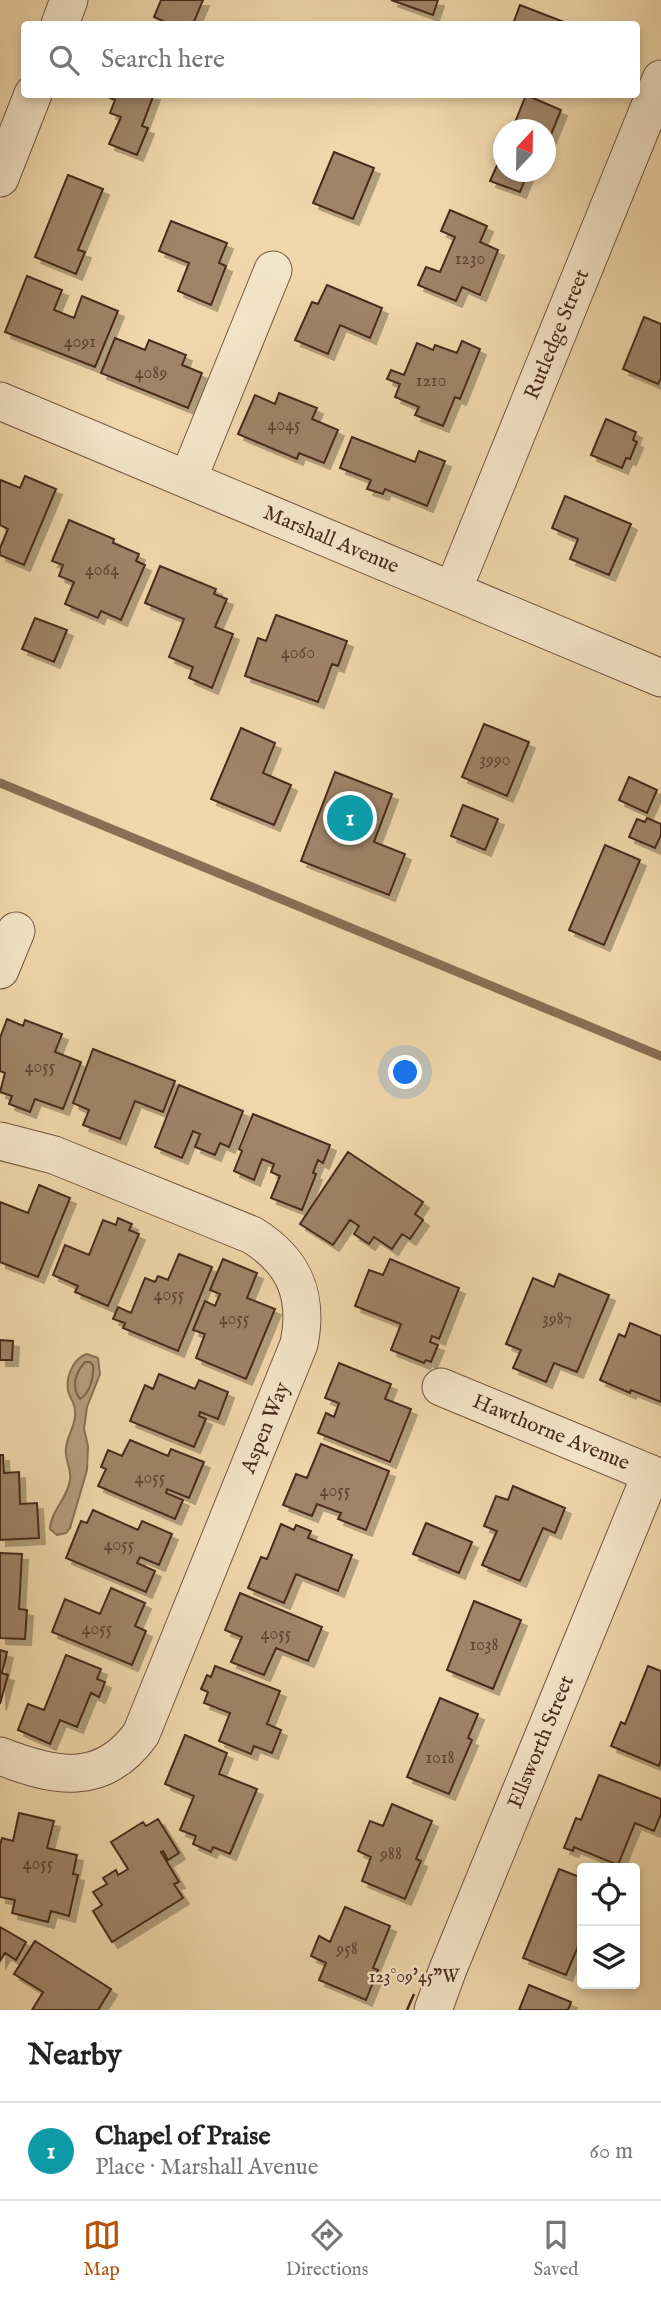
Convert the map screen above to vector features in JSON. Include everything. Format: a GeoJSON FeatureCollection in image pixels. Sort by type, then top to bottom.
{"type":"FeatureCollection","features":[{"type":"Feature","properties":{"kind":"street"},"geometry":{"type":"LineString","coordinates":[[61,21],[69,0]]}},
{"type":"Feature","properties":{"kind":"street","name":"Rutledge Street"},"geometry":{"type":"LineString","coordinates":[[453,590],[661,79]]}},
{"type":"Feature","properties":{"kind":"street"},"geometry":{"type":"LineString","coordinates":[[0,178],[31,98]]}},
{"type":"Feature","properties":{"kind":"street"},"geometry":{"type":"LineString","coordinates":[[188,479],[273,270]]}},
{"type":"Feature","properties":{"kind":"street","name":"Marshall Avenue"},"geometry":{"type":"LineString","coordinates":[[0,401],[661,678]]}},
{"type":"Feature","properties":{"kind":"street"},"geometry":{"type":"LineString","coordinates":[[0,970],[16,931]]}},
{"type":"Feature","properties":{"kind":"street","name":"Aspen Way"},"geometry":{"type":"LineString","coordinates":[[0,1141],[54,1155],[251,1235],[280,1256],[291,1272],[299,1289],[303,1321],[299,1344],[141,1734],[122,1756],[109,1764],[78,1774],[39,1770],[0,1756]]}},
{"type":"Feature","properties":{"kind":"street","name":"Hawthorne Avenue"},"geometry":{"type":"LineString","coordinates":[[441,1387],[656,1476]]}},
{"type":"Feature","properties":{"kind":"street","name":"Ellsworth Street"},"geometry":{"type":"LineString","coordinates":[[433,2010],[656,1476]]}},
{"type":"Feature","properties":{"kind":"water"},"geometry":{"type":"Polygon","coordinates":[[[87,1354],[98,1358],[100,1374],[87,1407],[84,1429],[88,1446],[87,1470],[70,1528],[66,1533],[57,1535],[50,1529],[51,1522],[70,1480],[66,1448],[75,1416],[68,1379],[74,1364],[87,1354]]]}},
{"type":"Feature","properties":{"kind":"building"},"geometry":{"type":"Polygon","coordinates":[[[161,0],[203,0],[194,21],[163,21],[154,17],[161,0]]]}},
{"type":"Feature","properties":{"kind":"building"},"geometry":{"type":"Polygon","coordinates":[[[391,0],[438,0],[433,15],[391,0]]]}},
{"type":"Feature","properties":{"kind":"building"},"geometry":{"type":"Polygon","coordinates":[[[520,5],[561,21],[514,21],[520,5]]]}},
{"type":"Feature","properties":{"kind":"building"},"geometry":{"type":"Polygon","coordinates":[[[110,98],[152,98],[142,126],[148,128],[137,155],[109,144],[121,117],[110,113],[115,100],[110,98]]]}},
{"type":"Feature","properties":{"kind":"building"},"geometry":{"type":"Polygon","coordinates":[[[525,98],[533,98],[561,110],[556,122],[556,119],[516,119],[525,98]]]}},
{"type":"Feature","properties":{"kind":"building"},"geometry":{"type":"Polygon","coordinates":[[[334,152],[374,168],[353,219],[313,203],[334,152]]]}},
{"type":"Feature","properties":{"kind":"building"},"geometry":{"type":"Polygon","coordinates":[[[493,174],[493,182],[524,182],[520,192],[490,181],[493,174]]]}},
{"type":"Feature","properties":{"kind":"building"},"geometry":{"type":"Polygon","coordinates":[[[68,175],[103,189],[78,250],[85,252],[76,274],[35,257],[68,175]]]}},
{"type":"Feature","properties":{"kind":"building"},"geometry":{"type":"Polygon","coordinates":[[[450,210],[487,226],[480,242],[498,250],[480,295],[462,287],[456,301],[418,285],[426,267],[440,272],[455,237],[441,231],[450,210]]]}},
{"type":"Feature","properties":{"kind":"building"},"geometry":{"type":"Polygon","coordinates":[[[171,221],[227,243],[219,263],[226,266],[211,305],[178,291],[189,263],[159,251],[171,221]]]}},
{"type":"Feature","properties":{"kind":"building"},"geometry":{"type":"Polygon","coordinates":[[[27,276],[62,290],[54,310],[74,318],[82,296],[118,311],[95,367],[5,332],[27,276]]]}},
{"type":"Feature","properties":{"kind":"building"},"geometry":{"type":"Polygon","coordinates":[[[327,285],[382,308],[370,338],[340,325],[328,354],[295,340],[312,302],[318,304],[327,285]]]}},
{"type":"Feature","properties":{"kind":"building"},"geometry":{"type":"Polygon","coordinates":[[[644,317],[661,324],[661,378],[658,384],[623,369],[644,317]]]}},
{"type":"Feature","properties":{"kind":"building"},"geometry":{"type":"Polygon","coordinates":[[[115,338],[145,350],[149,340],[186,355],[182,365],[202,373],[188,408],[101,373],[115,338]]]}},
{"type":"Feature","properties":{"kind":"building"},"geometry":{"type":"Polygon","coordinates":[[[462,341],[480,349],[460,399],[455,397],[443,426],[415,415],[419,407],[395,397],[400,384],[387,379],[391,370],[404,375],[417,343],[433,350],[435,345],[457,353],[462,341]]]}},
{"type":"Feature","properties":{"kind":"building"},"geometry":{"type":"Polygon","coordinates":[[[279,393],[317,408],[312,419],[338,430],[324,463],[299,453],[297,459],[238,434],[255,395],[275,404],[279,393]]]}},
{"type":"Feature","properties":{"kind":"building"},"geometry":{"type":"Polygon","coordinates":[[[606,419],[636,432],[633,440],[637,442],[630,459],[626,458],[622,468],[591,455],[606,419]]]}},
{"type":"Feature","properties":{"kind":"building"},"geometry":{"type":"Polygon","coordinates":[[[352,437],[415,462],[419,451],[445,461],[427,506],[385,489],[383,494],[367,489],[371,480],[340,468],[352,437]]]}},
{"type":"Feature","properties":{"kind":"building"},"geometry":{"type":"Polygon","coordinates":[[[25,476],[56,489],[24,565],[0,555],[8,529],[0,525],[0,482],[1,480],[20,488],[25,476]]]}},
{"type":"Feature","properties":{"kind":"building"},"geometry":{"type":"Polygon","coordinates":[[[565,496],[631,524],[609,575],[570,559],[578,539],[552,528],[565,496]]]}},
{"type":"Feature","properties":{"kind":"building"},"geometry":{"type":"Polygon","coordinates":[[[69,520],[114,539],[113,543],[139,554],[136,561],[145,565],[121,620],[101,611],[98,618],[65,604],[74,582],[59,576],[63,565],[52,561],[69,520]]]}},
{"type":"Feature","properties":{"kind":"building"},"geometry":{"type":"Polygon","coordinates":[[[160,566],[216,589],[214,594],[227,599],[215,627],[233,634],[212,688],[189,678],[193,667],[169,657],[184,619],[145,603],[160,566]]]}},
{"type":"Feature","properties":{"kind":"building"},"geometry":{"type":"Polygon","coordinates":[[[276,615],[347,641],[338,666],[332,664],[318,702],[245,676],[258,638],[266,641],[276,615]]]}},
{"type":"Feature","properties":{"kind":"building"},"geometry":{"type":"Polygon","coordinates":[[[35,618],[67,630],[54,662],[22,649],[35,618]]]}},
{"type":"Feature","properties":{"kind":"building"},"geometry":{"type":"Polygon","coordinates":[[[484,724],[529,742],[507,796],[462,777],[484,724]]]}},
{"type":"Feature","properties":{"kind":"building"},"geometry":{"type":"Polygon","coordinates":[[[241,728],[275,743],[263,773],[291,785],[274,825],[211,799],[241,728]]]}},
{"type":"Feature","properties":{"kind":"building"},"geometry":{"type":"Polygon","coordinates":[[[335,772],[392,794],[374,842],[405,854],[389,895],[301,861],[335,772]]]}},
{"type":"Feature","properties":{"kind":"building"},"geometry":{"type":"Polygon","coordinates":[[[629,777],[657,790],[647,813],[619,800],[629,777]]]}},
{"type":"Feature","properties":{"kind":"building"},"geometry":{"type":"Polygon","coordinates":[[[463,805],[498,819],[485,850],[451,836],[463,805]]]}},
{"type":"Feature","properties":{"kind":"building"},"geometry":{"type":"Polygon","coordinates":[[[647,818],[661,824],[661,835],[655,848],[629,837],[637,819],[645,822],[647,818]]]}},
{"type":"Feature","properties":{"kind":"building"},"geometry":{"type":"Polygon","coordinates":[[[605,845],[640,860],[604,945],[569,930],[605,845]]]}},
{"type":"Feature","properties":{"kind":"building"},"geometry":{"type":"Polygon","coordinates":[[[7,1019],[23,1026],[25,1020],[62,1034],[55,1052],[81,1062],[63,1109],[35,1099],[30,1112],[9,1104],[12,1096],[0,1092],[5,1073],[0,1071],[0,1038],[7,1019]]]}},
{"type":"Feature","properties":{"kind":"building"},"geometry":{"type":"Polygon","coordinates":[[[93,1049],[175,1081],[163,1112],[135,1101],[120,1139],[83,1125],[89,1110],[73,1103],[93,1049]]]}},
{"type":"Feature","properties":{"kind":"building"},"geometry":{"type":"Polygon","coordinates":[[[179,1085],[243,1111],[229,1147],[220,1143],[215,1155],[195,1147],[200,1134],[193,1131],[182,1158],[155,1147],[179,1085]]]}},
{"type":"Feature","properties":{"kind":"building"},"geometry":{"type":"Polygon","coordinates":[[[253,1114],[330,1145],[323,1163],[318,1160],[313,1173],[316,1174],[302,1210],[271,1198],[280,1176],[271,1172],[274,1164],[262,1159],[254,1180],[234,1171],[242,1151],[239,1149],[253,1114]]]}},
{"type":"Feature","properties":{"kind":"building"},"geometry":{"type":"Polygon","coordinates":[[[348,1152],[423,1202],[415,1214],[423,1220],[410,1239],[402,1234],[392,1249],[374,1237],[369,1244],[354,1234],[359,1226],[350,1220],[333,1245],[300,1224],[348,1152]]]}},
{"type":"Feature","properties":{"kind":"building"},"geometry":{"type":"Polygon","coordinates":[[[39,1185],[70,1198],[38,1277],[0,1262],[0,1202],[28,1213],[39,1185]]]}},
{"type":"Feature","properties":{"kind":"building"},"geometry":{"type":"Polygon","coordinates":[[[118,1218],[132,1224],[129,1230],[139,1234],[108,1306],[75,1292],[78,1286],[53,1275],[65,1245],[89,1255],[103,1220],[116,1225],[118,1218]]]}},
{"type":"Feature","properties":{"kind":"building"},"geometry":{"type":"Polygon","coordinates":[[[179,1254],[212,1267],[178,1351],[123,1328],[125,1323],[113,1319],[118,1307],[131,1313],[145,1278],[155,1282],[158,1276],[168,1280],[179,1254]]]}},
{"type":"Feature","properties":{"kind":"building"},"geometry":{"type":"Polygon","coordinates":[[[223,1259],[257,1273],[247,1298],[275,1309],[246,1379],[196,1358],[205,1334],[193,1330],[205,1301],[215,1306],[220,1294],[210,1290],[223,1259]]]}},
{"type":"Feature","properties":{"kind":"building"},"geometry":{"type":"Polygon","coordinates":[[[390,1259],[459,1288],[439,1339],[432,1336],[430,1342],[438,1345],[431,1362],[426,1360],[424,1363],[391,1350],[401,1324],[355,1306],[369,1270],[383,1275],[390,1259]]]}},
{"type":"Feature","properties":{"kind":"building"},"geometry":{"type":"Polygon","coordinates":[[[559,1274],[609,1295],[577,1372],[554,1363],[546,1382],[513,1368],[521,1350],[506,1344],[533,1278],[554,1287],[559,1274]]]}},
{"type":"Feature","properties":{"kind":"building"},"geometry":{"type":"Polygon","coordinates":[[[630,1323],[661,1336],[661,1402],[600,1380],[619,1334],[625,1337],[630,1323]]]}},
{"type":"Feature","properties":{"kind":"building"},"geometry":{"type":"Polygon","coordinates":[[[0,1340],[13,1341],[12,1360],[0,1360],[0,1340]]]}},
{"type":"Feature","properties":{"kind":"building"},"geometry":{"type":"Polygon","coordinates":[[[339,1363],[391,1384],[385,1399],[411,1409],[390,1462],[318,1433],[326,1413],[334,1417],[339,1403],[325,1398],[339,1363]]]}},
{"type":"Feature","properties":{"kind":"building"},"geometry":{"type":"Polygon","coordinates":[[[159,1374],[195,1389],[199,1380],[228,1392],[218,1419],[200,1412],[199,1416],[206,1419],[194,1447],[130,1421],[145,1385],[153,1389],[159,1374]]]}},
{"type":"Feature","properties":{"kind":"building"},"geometry":{"type":"Polygon","coordinates":[[[130,1440],[168,1456],[171,1449],[204,1462],[189,1498],[167,1489],[166,1493],[183,1500],[175,1519],[98,1486],[106,1469],[101,1467],[108,1450],[122,1456],[130,1440]]]}},
{"type":"Feature","properties":{"kind":"building"},"geometry":{"type":"Polygon","coordinates":[[[321,1444],[389,1471],[366,1530],[338,1519],[341,1513],[317,1504],[312,1516],[283,1505],[296,1474],[307,1478],[321,1444]]]}},
{"type":"Feature","properties":{"kind":"building"},"geometry":{"type":"Polygon","coordinates":[[[0,1455],[3,1455],[4,1473],[19,1472],[20,1504],[37,1503],[39,1538],[0,1540],[0,1455]]]}},
{"type":"Feature","properties":{"kind":"building"},"geometry":{"type":"Polygon","coordinates":[[[513,1486],[565,1508],[555,1533],[543,1528],[520,1581],[482,1565],[497,1531],[484,1526],[496,1496],[508,1500],[513,1486]]]}},
{"type":"Feature","properties":{"kind":"building"},"geometry":{"type":"Polygon","coordinates":[[[93,1510],[138,1530],[142,1521],[172,1534],[159,1565],[140,1557],[137,1563],[155,1571],[146,1592],[66,1558],[81,1521],[87,1523],[93,1510]]]}},
{"type":"Feature","properties":{"kind":"building"},"geometry":{"type":"Polygon","coordinates":[[[426,1523],[472,1542],[459,1573],[413,1554],[426,1523]]]}},
{"type":"Feature","properties":{"kind":"building"},"geometry":{"type":"Polygon","coordinates":[[[281,1524],[294,1530],[296,1525],[311,1531],[308,1538],[352,1555],[338,1591],[296,1574],[284,1603],[248,1588],[261,1557],[267,1559],[281,1524]]]}},
{"type":"Feature","properties":{"kind":"building"},"geometry":{"type":"Polygon","coordinates":[[[0,1553],[22,1554],[19,1609],[27,1610],[25,1639],[0,1638],[0,1553]]]}},
{"type":"Feature","properties":{"kind":"building"},"geometry":{"type":"Polygon","coordinates":[[[111,1588],[145,1603],[135,1626],[146,1631],[132,1665],[52,1632],[65,1599],[100,1614],[111,1588]]]}},
{"type":"Feature","properties":{"kind":"building"},"geometry":{"type":"Polygon","coordinates":[[[240,1593],[322,1627],[308,1661],[276,1648],[264,1675],[231,1662],[242,1637],[225,1630],[240,1593]]]}},
{"type":"Feature","properties":{"kind":"building"},"geometry":{"type":"Polygon","coordinates":[[[474,1601],[521,1620],[493,1689],[447,1670],[474,1601]]]}},
{"type":"Feature","properties":{"kind":"building"},"geometry":{"type":"Polygon","coordinates":[[[0,1650],[7,1652],[2,1673],[8,1675],[0,1704],[0,1650]]]}},
{"type":"Feature","properties":{"kind":"building"},"geometry":{"type":"Polygon","coordinates":[[[66,1655],[101,1669],[97,1679],[105,1682],[99,1697],[91,1693],[77,1727],[60,1720],[50,1744],[18,1730],[28,1704],[44,1710],[66,1655]]]}},
{"type":"Feature","properties":{"kind":"building"},"geometry":{"type":"Polygon","coordinates":[[[215,1666],[280,1691],[267,1724],[281,1730],[272,1753],[254,1746],[251,1754],[219,1741],[230,1713],[204,1703],[208,1692],[201,1689],[207,1675],[211,1677],[215,1666]]]}},
{"type":"Feature","properties":{"kind":"building"},"geometry":{"type":"Polygon","coordinates":[[[648,1666],[661,1671],[659,1766],[611,1746],[621,1722],[625,1724],[648,1666]]]}},
{"type":"Feature","properties":{"kind":"building"},"geometry":{"type":"Polygon","coordinates":[[[440,1698],[478,1714],[468,1738],[472,1740],[449,1794],[407,1777],[440,1698]]]}},
{"type":"Feature","properties":{"kind":"building"},"geometry":{"type":"Polygon","coordinates":[[[185,1735],[227,1753],[219,1774],[257,1789],[230,1854],[213,1847],[211,1852],[193,1844],[196,1836],[180,1830],[194,1796],[165,1784],[185,1735]]]}},
{"type":"Feature","properties":{"kind":"building"},"geometry":{"type":"Polygon","coordinates":[[[599,1775],[661,1799],[661,1814],[654,1831],[635,1823],[619,1863],[574,1847],[573,1851],[564,1848],[576,1818],[581,1820],[599,1775]]]}},
{"type":"Feature","properties":{"kind":"building"},"geometry":{"type":"Polygon","coordinates":[[[392,1804],[432,1821],[416,1859],[421,1861],[405,1899],[362,1881],[371,1857],[358,1851],[370,1821],[383,1826],[392,1804]]]}},
{"type":"Feature","properties":{"kind":"building"},"geometry":{"type":"Polygon","coordinates":[[[19,1813],[54,1821],[47,1848],[77,1855],[73,1874],[78,1875],[69,1916],[51,1911],[48,1922],[12,1913],[15,1900],[0,1897],[0,1845],[2,1838],[13,1841],[19,1813]]]}},
{"type":"Feature","properties":{"kind":"building"},"geometry":{"type":"Polygon","coordinates":[[[158,1819],[179,1853],[168,1860],[163,1851],[161,1852],[179,1882],[174,1884],[183,1898],[112,1942],[93,1911],[102,1905],[93,1892],[107,1884],[103,1878],[116,1870],[118,1875],[128,1869],[111,1842],[143,1822],[146,1826],[158,1819]]]}},
{"type":"Feature","properties":{"kind":"building"},"geometry":{"type":"Polygon","coordinates":[[[559,1869],[577,1876],[577,1949],[566,1975],[523,1958],[559,1869]]]}},
{"type":"Feature","properties":{"kind":"building"},"geometry":{"type":"Polygon","coordinates":[[[345,1907],[390,1926],[373,1968],[378,1970],[366,2000],[319,1980],[326,1963],[311,1956],[319,1936],[330,1942],[345,1907]]]}},
{"type":"Feature","properties":{"kind":"building"},"geometry":{"type":"Polygon","coordinates":[[[0,1927],[26,1942],[16,1960],[5,1953],[0,1961],[0,1927]]]}},
{"type":"Feature","properties":{"kind":"building"},"geometry":{"type":"Polygon","coordinates":[[[35,1941],[111,1989],[98,2010],[32,2010],[43,1992],[14,1974],[35,1941]]]}},
{"type":"Feature","properties":{"kind":"building"},"geometry":{"type":"Polygon","coordinates":[[[529,1985],[571,2002],[568,2010],[519,2010],[529,1985]]]}},
{"type":"Feature","properties":{"kind":"waterway"},"geometry":{"type":"LineString","coordinates":[[0,783],[661,1056]]}},
{"type":"Feature","properties":{"kind":"place","name":"Chapel of Praise"},"geometry":{"type":"Point","coordinates":[350,818]}}]}
